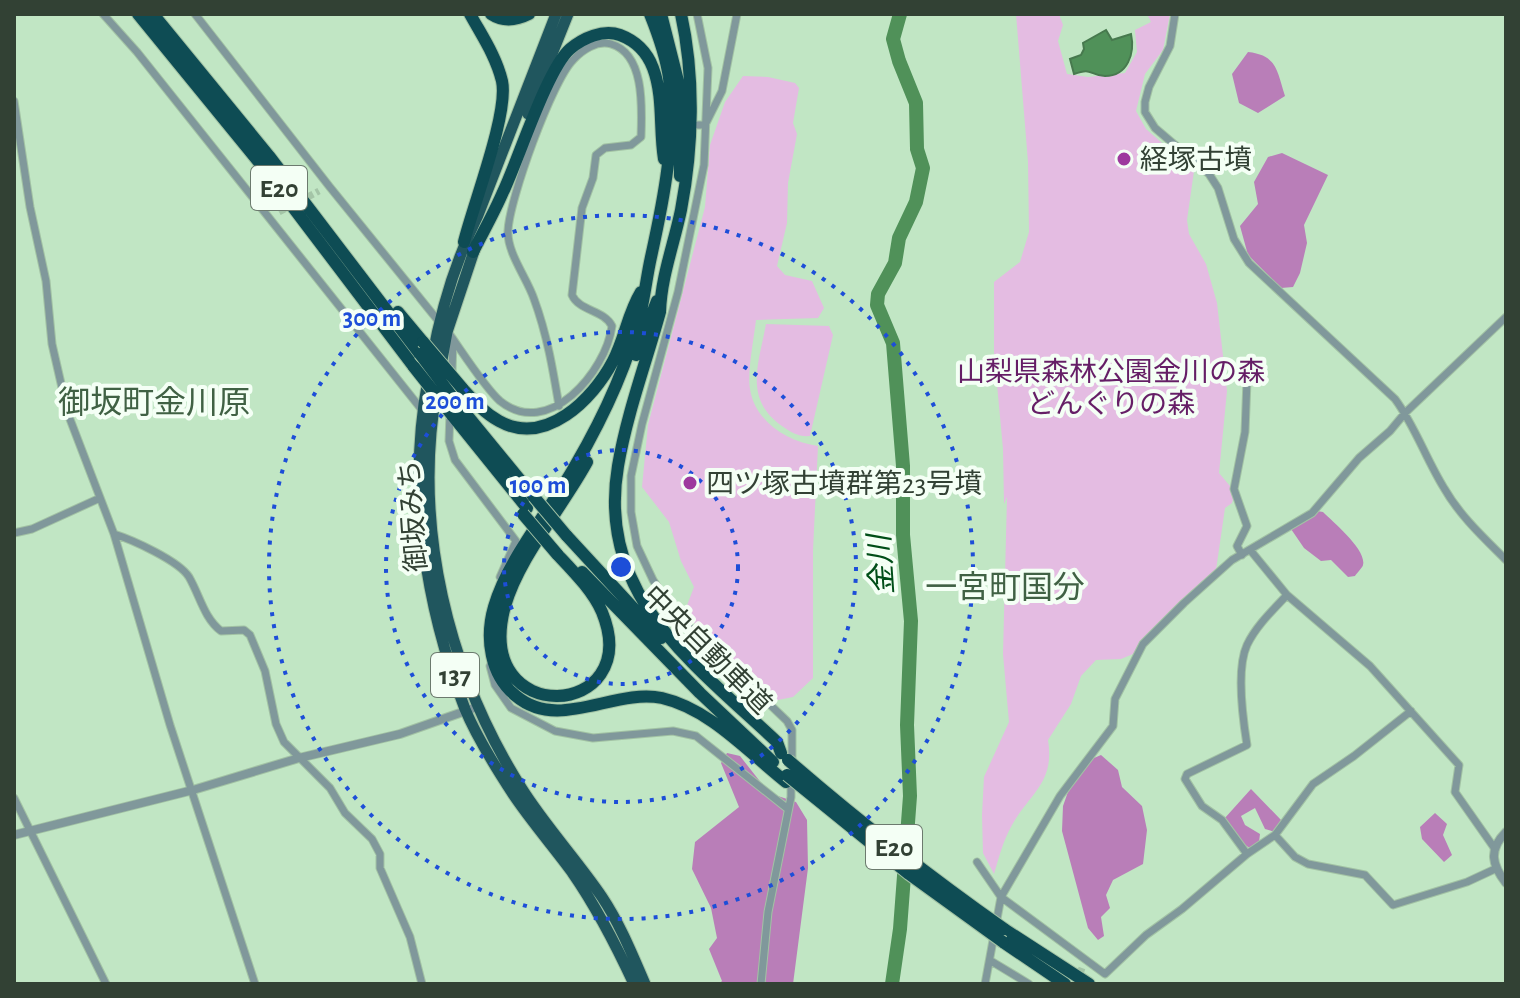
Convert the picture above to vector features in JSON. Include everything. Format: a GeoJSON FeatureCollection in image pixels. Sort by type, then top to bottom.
{"type":"FeatureCollection","features":[{"type":"Feature","properties":{"kind":"highway","name":"中央自動車道"},"geometry":{"type":"LineString","coordinates":[[138,14],[258,161],[414,367],[454,409],[558,551],[802,793],[808,792],[909,874],[1004,935],[1089,984]]}},
{"type":"Feature","properties":{"kind":"highway","name":"中央自動車道"},"geometry":{"type":"LineString","coordinates":[[153,14],[269,156],[361,278],[421,348],[454,409],[489,461],[528,506],[566,535],[664,641],[784,756],[1065,984]]}},
{"type":"Feature","properties":{"kind":"highway"},"geometry":{"type":"LineString","coordinates":[[469,247],[502,109],[503,85],[496,63],[470,14]]}},
{"type":"Feature","properties":{"kind":"highway"},"geometry":{"type":"LineString","coordinates":[[491,14],[497,18],[517,20],[529,14]]}},
{"type":"Feature","properties":{"kind":"highway","name":"御坂みち"},"geometry":{"type":"LineString","coordinates":[[556,14],[478,215],[469,247],[434,403],[430,462],[432,532],[447,617],[471,709],[524,792],[614,916],[645,984]]}},
{"type":"Feature","properties":{"kind":"highway","name":"御坂みち"},"geometry":{"type":"LineString","coordinates":[[568,14],[438,321],[422,410],[419,460],[424,551],[437,620],[471,709],[514,795],[597,909],[634,984]]}},
{"type":"Feature","properties":{"kind":"highway"},"geometry":{"type":"LineString","coordinates":[[650,14],[669,76],[671,137],[667,177],[636,328],[613,391],[575,466],[501,590],[494,607],[490,635],[494,664],[499,677],[516,697],[541,709],[567,710],[627,697],[647,696],[690,707],[787,779]]}},
{"type":"Feature","properties":{"kind":"highway"},"geometry":{"type":"LineString","coordinates":[[661,14],[679,85],[681,207]]}},
{"type":"Feature","properties":{"kind":"highway"},"geometry":{"type":"LineString","coordinates":[[558,551],[601,610],[607,630],[608,655],[603,670],[591,684],[565,698],[548,698],[532,692],[508,668],[502,648],[505,606],[522,567],[558,512],[601,436],[660,295],[681,207],[688,160],[690,101],[687,44],[681,14]]}},
{"type":"Feature","properties":{"kind":"highway"},"geometry":{"type":"LineString","coordinates":[[469,247],[503,193],[568,50],[594,35],[613,33],[631,39],[645,53],[654,69],[660,98],[662,149],[667,177]]}},
{"type":"Feature","properties":{"kind":"highway"},"geometry":{"type":"LineString","coordinates":[[421,348],[490,415],[512,426],[539,427],[562,417],[584,400],[604,376],[621,343],[633,305],[644,287]]}},
{"type":"Feature","properties":{"kind":"highway"},"geometry":{"type":"LineString","coordinates":[[660,295],[660,312],[618,467],[614,515],[623,562],[643,605],[673,641],[777,742],[784,756]]}},
{"type":"Feature","properties":{"kind":"street"},"geometry":{"type":"LineString","coordinates":[[103,14],[137,52],[422,410]]}},
{"type":"Feature","properties":{"kind":"street"},"geometry":{"type":"LineString","coordinates":[[195,14],[500,400],[519,411],[539,413],[559,406],[581,387],[600,359],[611,335],[609,319],[575,302],[572,295],[582,208],[593,178],[596,155],[605,148],[631,145],[641,137],[637,75],[631,60],[615,45],[596,44],[583,51],[557,76],[512,202],[508,234],[546,336],[559,406]]}},
{"type":"Feature","properties":{"kind":"street"},"geometry":{"type":"LineString","coordinates":[[697,14],[708,68],[701,125],[704,165],[678,292],[631,476],[631,512],[637,546],[667,602],[770,704],[792,730],[788,809],[768,912],[761,984]]}},
{"type":"Feature","properties":{"kind":"street"},"geometry":{"type":"LineString","coordinates":[[701,125],[722,91],[737,14]]}},
{"type":"Feature","properties":{"kind":"street"},"geometry":{"type":"LineString","coordinates":[[1175,14],[1170,46],[1145,102],[1148,120],[1209,174],[1218,188],[1234,239],[1249,263],[1395,399],[1442,487],[1459,512],[1506,560]]}},
{"type":"Feature","properties":{"kind":"street"},"geometry":{"type":"LineString","coordinates":[[14,101],[30,207],[46,281],[52,344],[68,414],[114,534],[170,725],[255,984]]}},
{"type":"Feature","properties":{"kind":"street"},"geometry":{"type":"LineString","coordinates":[[641,126],[657,126]]}},
{"type":"Feature","properties":{"kind":"street"},"geometry":{"type":"LineString","coordinates":[[319,191],[329,186]]}},
{"type":"Feature","properties":{"kind":"street"},"geometry":{"type":"LineString","coordinates":[[269,217],[279,212]]}},
{"type":"Feature","properties":{"kind":"street"},"geometry":{"type":"LineString","coordinates":[[985,984],[1001,897],[1060,796],[1113,726],[1115,699],[1143,644],[1232,560],[1312,513],[1359,458],[1506,317]]}},
{"type":"Feature","properties":{"kind":"street"},"geometry":{"type":"LineString","coordinates":[[450,335],[449,441],[455,460],[516,541],[496,585],[487,617],[486,650],[495,685],[511,708],[555,731],[593,738],[673,731],[696,736],[788,809]]}},
{"type":"Feature","properties":{"kind":"street"},"geometry":{"type":"LineString","coordinates":[[1242,555],[1237,546],[1247,526],[1234,489],[1245,432],[1247,380]]}},
{"type":"Feature","properties":{"kind":"street"},"geometry":{"type":"LineString","coordinates":[[14,533],[32,529],[100,498]]}},
{"type":"Feature","properties":{"kind":"street"},"geometry":{"type":"LineString","coordinates":[[114,534],[133,539],[150,551],[179,564],[211,624],[221,631],[244,630],[250,635],[265,671],[276,724],[284,742],[330,788],[345,813],[372,839],[380,854],[380,868],[410,937],[422,984]]}},
{"type":"Feature","properties":{"kind":"street"},"geometry":{"type":"LineString","coordinates":[[1251,551],[1287,595],[1370,666],[1459,765],[1455,792],[1495,849]]}},
{"type":"Feature","properties":{"kind":"street"},"geometry":{"type":"LineString","coordinates":[[1247,854],[1222,820],[1202,806],[1185,779],[1187,774],[1247,745],[1243,684],[1246,646],[1258,627],[1287,595]]}},
{"type":"Feature","properties":{"kind":"street"},"geometry":{"type":"LineString","coordinates":[[14,835],[400,734],[471,709]]}},
{"type":"Feature","properties":{"kind":"street"},"geometry":{"type":"LineString","coordinates":[[977,862],[1001,897],[1083,965],[1105,974],[1146,935],[1275,835],[1313,784],[1411,711]]}},
{"type":"Feature","properties":{"kind":"street"},"geometry":{"type":"LineString","coordinates":[[14,798],[106,984]]}},
{"type":"Feature","properties":{"kind":"street"},"geometry":{"type":"LineString","coordinates":[[1506,832],[1492,858],[1495,869],[1506,883]]}},
{"type":"Feature","properties":{"kind":"street"},"geometry":{"type":"LineString","coordinates":[[1275,835],[1295,857],[1308,864],[1365,875],[1393,905],[1467,882],[1495,869]]}},
{"type":"Feature","properties":{"kind":"street"},"geometry":{"type":"LineString","coordinates":[[991,961],[1029,984]]}},
{"type":"Feature","properties":{"kind":"green space","name":"山梨県森林公園金川の森 どんぐりの森"},"geometry":{"type":"Polygon","coordinates":[[[1016,14],[1059,14],[1063,25],[1058,41],[1067,74],[1088,77],[1125,73],[1137,52],[1135,30],[1151,22],[1147,14],[1170,14],[1163,50],[1145,74],[1136,111],[1146,129],[1194,171],[1187,220],[1189,234],[1206,264],[1217,303],[1227,391],[1219,473],[1235,492],[1232,503],[1225,508],[1216,570],[1191,602],[1172,611],[1133,654],[1121,659],[1096,660],[1081,676],[1071,704],[1048,740],[1048,767],[1044,777],[1009,831],[994,874],[983,853],[984,777],[1009,722],[1003,654],[1007,497],[1004,504],[1003,449],[994,352],[994,282],[1020,262],[1029,232],[1028,162],[1016,14]]]}},
{"type":"Feature","properties":{"kind":"green space"},"geometry":{"type":"Polygon","coordinates":[[[743,76],[768,77],[795,83],[799,88],[793,123],[797,134],[788,183],[787,223],[777,266],[785,275],[812,281],[824,308],[818,318],[756,320],[751,355],[750,389],[759,411],[785,435],[818,446],[813,550],[813,678],[793,697],[773,701],[693,622],[686,608],[694,587],[681,561],[669,522],[642,487],[648,425],[705,207],[710,145],[725,102],[743,76]]]}},
{"type":"Feature","properties":{"kind":"green space"},"geometry":{"type":"Polygon","coordinates":[[[766,324],[829,326],[833,335],[810,436],[799,435],[786,428],[762,404],[757,380],[766,324]]]}},
{"type":"Feature","properties":{"kind":"shaded area"},"geometry":{"type":"Polygon","coordinates":[[[1106,30],[1112,40],[1131,34],[1131,56],[1124,68],[1105,76],[1088,71],[1074,74],[1070,59],[1081,55],[1083,43],[1106,30]]]}},
{"type":"Feature","properties":{"kind":"shaded area"},"geometry":{"type":"Polygon","coordinates":[[[1248,52],[1270,61],[1285,96],[1258,113],[1239,103],[1232,74],[1248,52]]]}},
{"type":"Feature","properties":{"kind":"shaded area"},"geometry":{"type":"Polygon","coordinates":[[[1282,153],[1328,175],[1304,225],[1307,243],[1300,273],[1293,287],[1281,288],[1248,255],[1240,226],[1258,204],[1254,182],[1268,157],[1282,153]]]}},
{"type":"Feature","properties":{"kind":"shaded area"},"geometry":{"type":"Polygon","coordinates":[[[1317,511],[1323,512],[1334,522],[1360,552],[1363,565],[1355,576],[1348,577],[1331,560],[1321,561],[1304,548],[1291,529],[1317,511]]]}},
{"type":"Feature","properties":{"kind":"shaded area"},"geometry":{"type":"Polygon","coordinates":[[[727,753],[740,756],[769,793],[796,802],[807,820],[808,868],[793,984],[719,984],[722,981],[709,949],[717,938],[711,908],[692,869],[695,842],[739,807],[721,763],[727,753]]]}},
{"type":"Feature","properties":{"kind":"shaded area"},"geometry":{"type":"Polygon","coordinates":[[[1101,755],[1118,770],[1122,787],[1142,806],[1147,830],[1143,864],[1113,880],[1106,895],[1110,908],[1101,917],[1104,936],[1098,940],[1088,928],[1062,831],[1063,806],[1069,789],[1094,758],[1101,755]]]}},
{"type":"Feature","properties":{"kind":"shaded area"},"geometry":{"type":"Polygon","coordinates":[[[1251,789],[1282,821],[1275,832],[1265,829],[1255,808],[1241,816],[1245,825],[1260,834],[1259,842],[1250,848],[1243,844],[1224,819],[1251,789]]]}},
{"type":"Feature","properties":{"kind":"shaded area"},"geometry":{"type":"Polygon","coordinates":[[[1435,813],[1447,824],[1443,835],[1452,855],[1444,862],[1422,839],[1420,827],[1435,813]]]}},
{"type":"Feature","properties":{"kind":"waterway","name":"金川"},"geometry":{"type":"LineString","coordinates":[[892,984],[900,929],[910,796],[907,725],[911,621],[903,535],[903,466],[893,343],[877,305],[878,294],[895,263],[899,238],[916,202],[923,168],[917,149],[916,103],[893,39],[900,14]]}},
{"type":"Feature","properties":{"kind":"tunnel"},"geometry":{"type":"LineString","coordinates":[[279,212],[319,191]]}},
{"type":"Feature","properties":{"kind":"tunnel"},"geometry":{"type":"LineString","coordinates":[[1076,984],[1082,968]]}},
{"type":"Feature","properties":{"kind":"place","name":"経塚古墳"},"geometry":{"type":"Point","coordinates":[1124,159]}},
{"type":"Feature","properties":{"kind":"place","name":"四ツ塚古墳群第23号墳"},"geometry":{"type":"Point","coordinates":[690,483]}},
{"type":"Feature","properties":{"kind":"district","name":"御坂町金川原"},"geometry":{"type":"Point","coordinates":[154,402]}},
{"type":"Feature","properties":{"kind":"district","name":"一宮町国分"},"geometry":{"type":"Point","coordinates":[1005,587]}}]}
